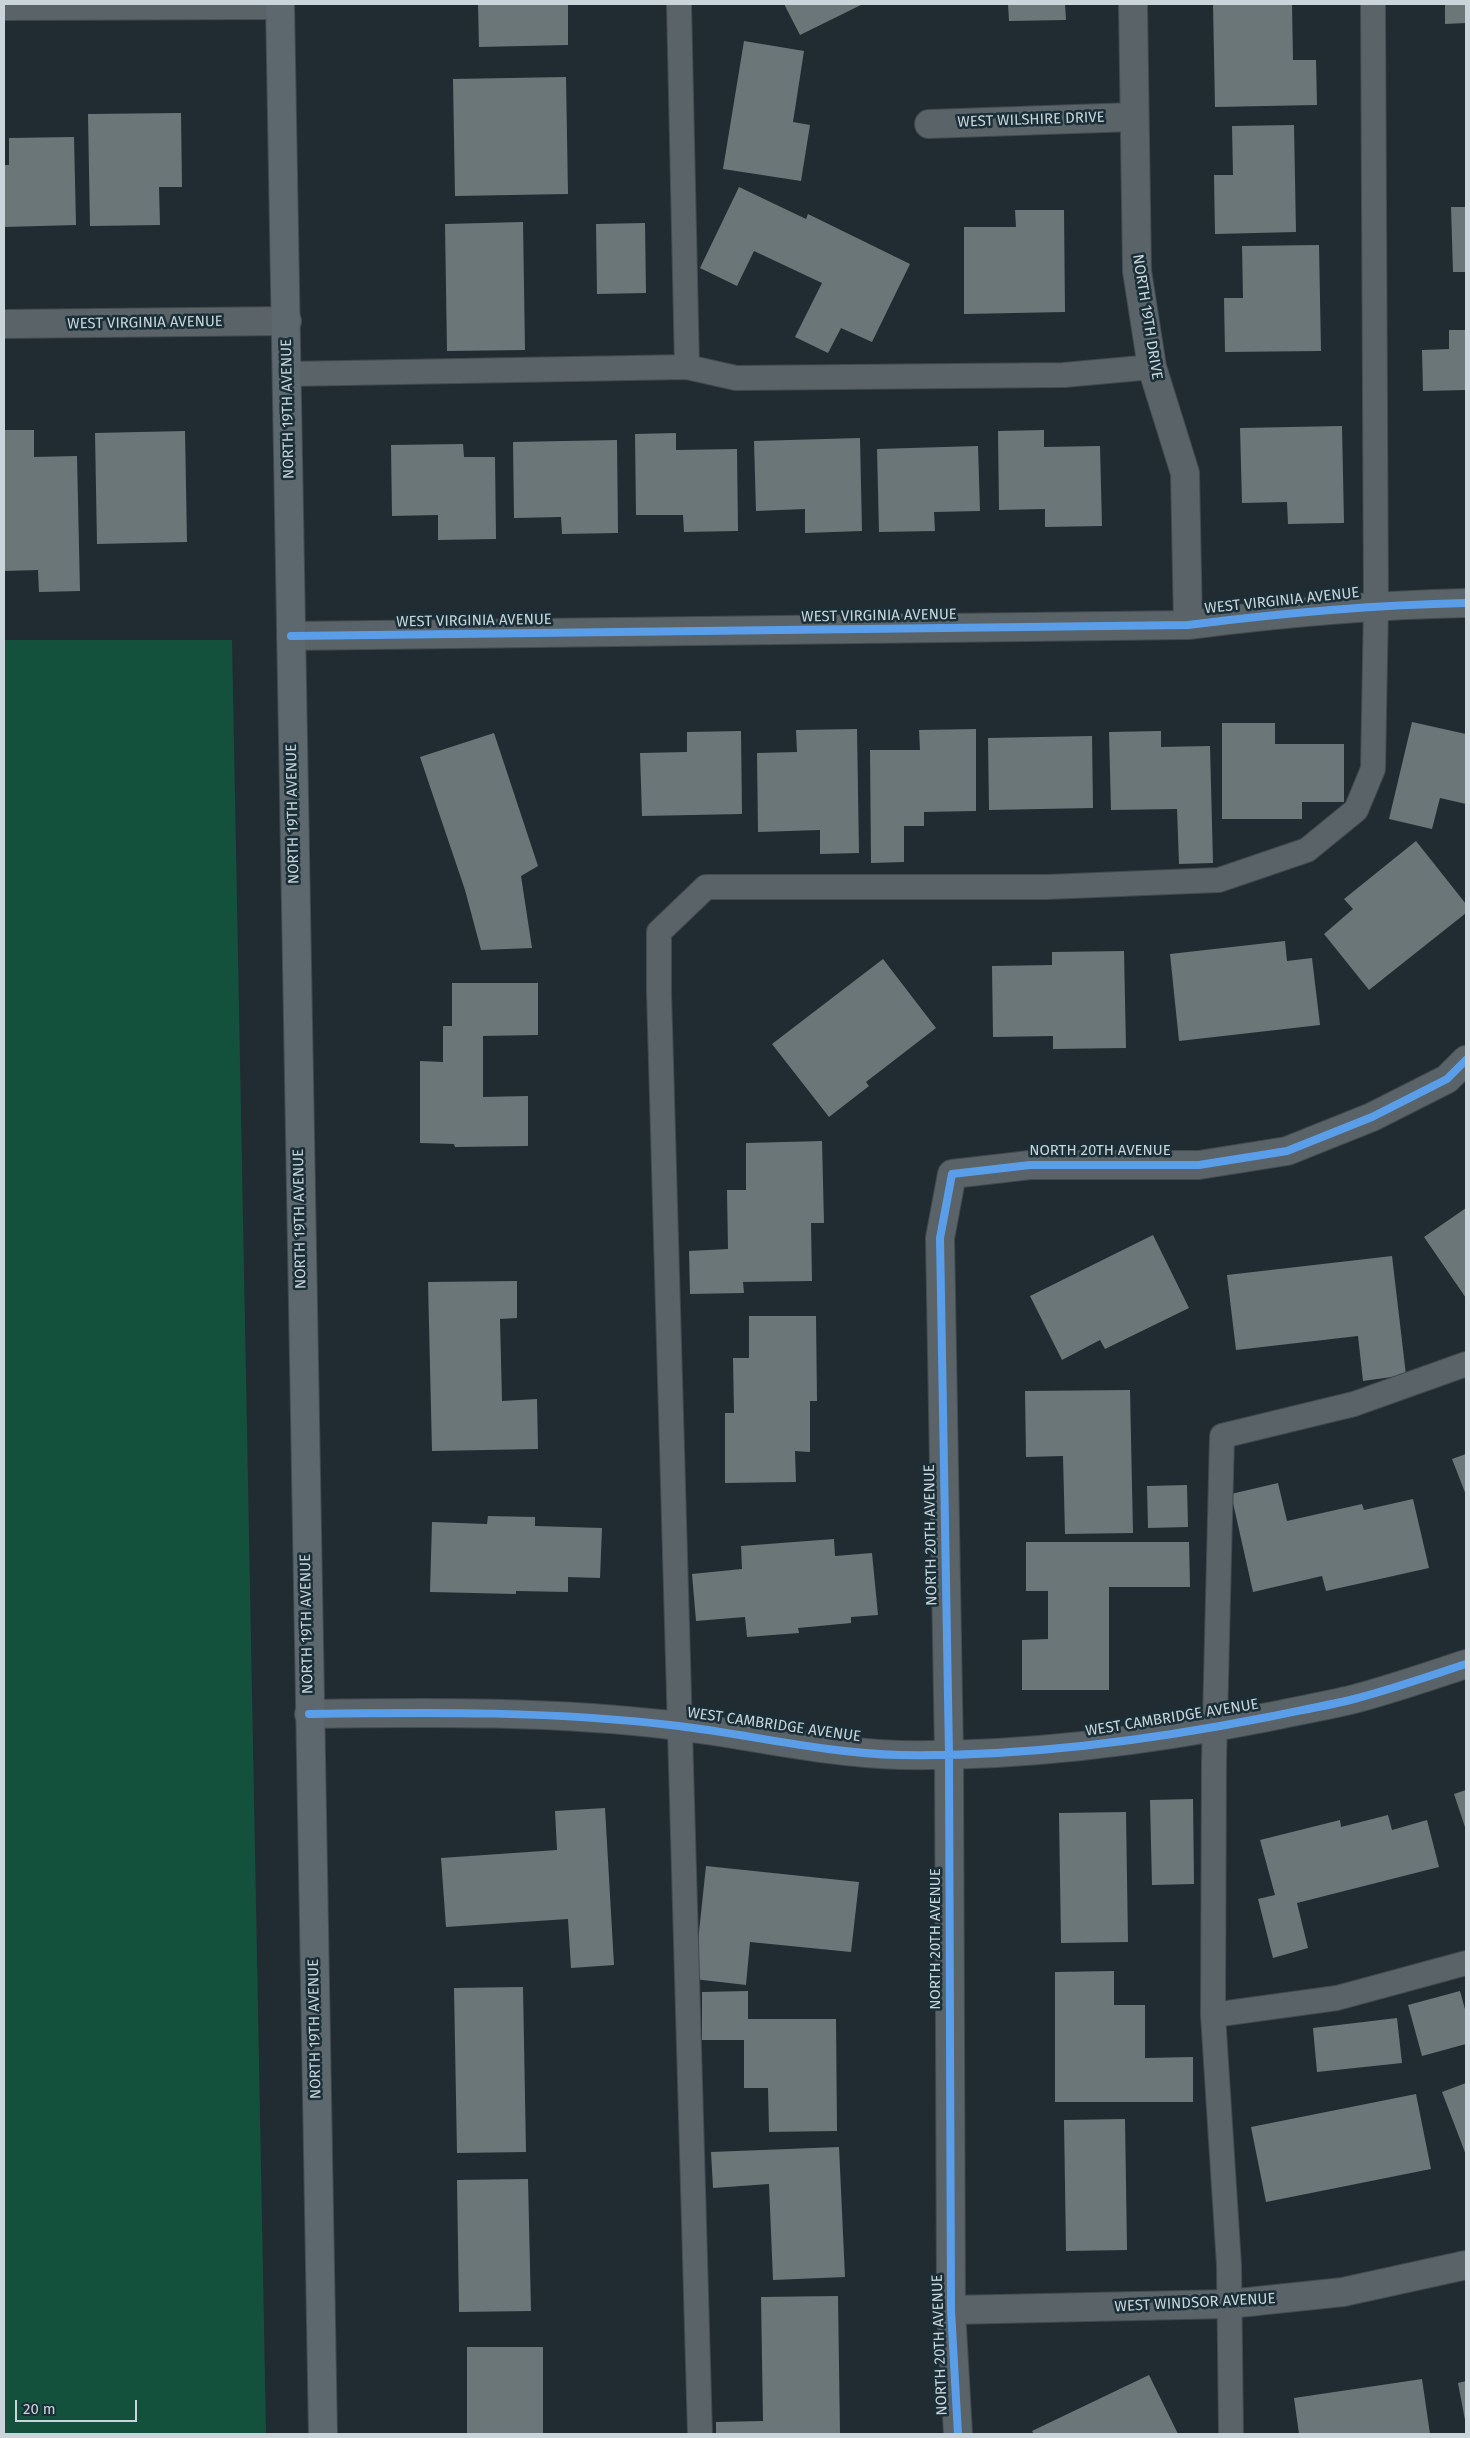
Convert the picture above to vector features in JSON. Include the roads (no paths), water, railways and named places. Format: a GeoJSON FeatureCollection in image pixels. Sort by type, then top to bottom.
{"type":"FeatureCollection","features":[{"type":"Feature","properties":{"kind":"main road","name":"NORTH 19TH AVENUE"},"geometry":{"type":"LineString","coordinates":[[280,5],[323,2434]]}},
{"type":"Feature","properties":{"kind":"street","name":"NORTH 19TH DRIVE"},"geometry":{"type":"LineString","coordinates":[[1133,4],[1137,270],[1152,367],[1185,473],[1188,625]]}},
{"type":"Feature","properties":{"kind":"street","name":"WEST WILSHIRE DRIVE"},"geometry":{"type":"LineString","coordinates":[[929,124],[1134,116]]}},
{"type":"Feature","properties":{"kind":"street","name":"WEST VIRGINIA AVENUE"},"geometry":{"type":"LineString","coordinates":[[4,324],[287,321]]}},
{"type":"Feature","properties":{"kind":"street","name":"WEST VIRGINIA AVENUE"},"geometry":{"type":"LineString","coordinates":[[291,636],[1188,625],[1283,613],[1376,605],[1466,603]]}},
{"type":"Feature","properties":{"kind":"street","name":"NORTH 20TH AVENUE"},"geometry":{"type":"LineString","coordinates":[[958,2434],[951,2310],[949,1754],[940,1238],[952,1174],[1030,1165],[1199,1164],[1287,1151],[1372,1117],[1447,1079],[1466,1060]]}},
{"type":"Feature","properties":{"kind":"street","name":"WEST CAMBRIDGE AVENUE"},"geometry":{"type":"LineString","coordinates":[[309,1714],[406,1712],[566,1716],[680,1726],[807,1747],[898,1755],[999,1754],[1106,1744],[1215,1728],[1353,1699],[1466,1664]]}},
{"type":"Feature","properties":{"kind":"street","name":"WEST WINDSOR AVENUE"},"geometry":{"type":"LineString","coordinates":[[951,2310],[1229,2304],[1343,2292],[1466,2265]]}},
{"type":"Feature","properties":{"kind":"lane"},"geometry":{"type":"LineString","coordinates":[[679,4],[687,367]]}},
{"type":"Feature","properties":{"kind":"lane"},"geometry":{"type":"LineString","coordinates":[[700,2434],[683,1926],[680,1726],[660,1032],[660,932],[706,887],[1047,887],[1219,880],[1307,850],[1356,810],[1373,769],[1376,605],[1372,4]]}},
{"type":"Feature","properties":{"kind":"lane"},"geometry":{"type":"LineString","coordinates":[[4,8],[280,5]]}},
{"type":"Feature","properties":{"kind":"lane"},"geometry":{"type":"LineString","coordinates":[[288,374],[687,367],[736,378],[1064,375],[1152,367]]}},
{"type":"Feature","properties":{"kind":"lane"},"geometry":{"type":"LineString","coordinates":[[1231,2434],[1228,2256],[1213,2014],[1215,1728],[1222,1436],[1354,1404],[1466,1364]]}},
{"type":"Feature","properties":{"kind":"lane"},"geometry":{"type":"LineString","coordinates":[[1213,2014],[1337,1998],[1466,1963]]}}]}
